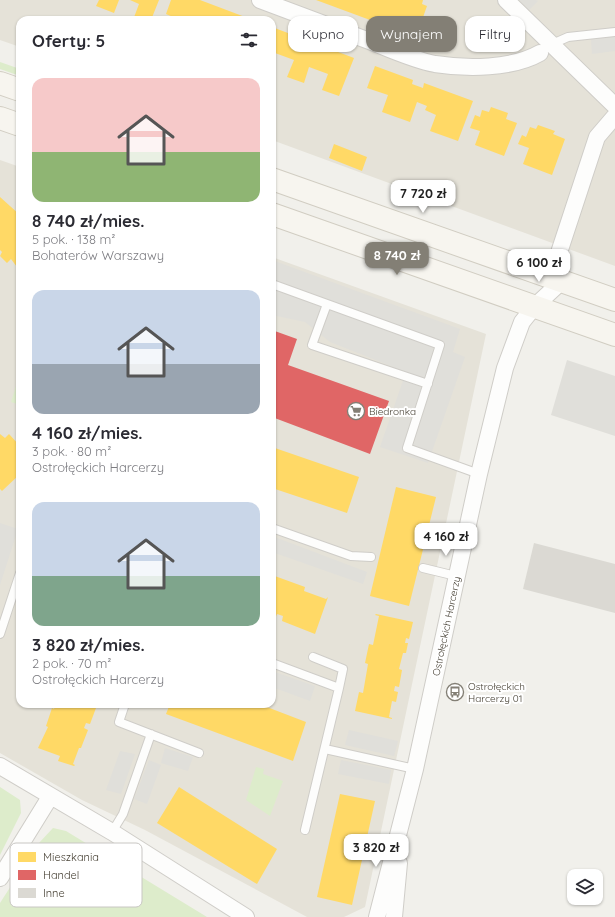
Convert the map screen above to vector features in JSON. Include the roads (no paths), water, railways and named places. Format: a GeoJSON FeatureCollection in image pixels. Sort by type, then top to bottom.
{"type":"FeatureCollection","features":[{"type":"Feature","properties":{"kind":"main road"},"geometry":{"type":"LineString","coordinates":[[0,83],[16,89]]}},
{"type":"Feature","properties":{"kind":"main road"},"geometry":{"type":"LineString","coordinates":[[0,118],[16,124]]}},
{"type":"Feature","properties":{"kind":"main road"},"geometry":{"type":"LineString","coordinates":[[276,180],[615,300]]}},
{"type":"Feature","properties":{"kind":"main road"},"geometry":{"type":"LineString","coordinates":[[276,215],[615,335]]}},
{"type":"Feature","properties":{"kind":"street"},"geometry":{"type":"LineString","coordinates":[[260,0],[396,51],[436,64],[479,66],[508,65],[526,60],[546,49]]}},
{"type":"Feature","properties":{"kind":"street"},"geometry":{"type":"LineString","coordinates":[[506,0],[546,49],[615,106]]}},
{"type":"Feature","properties":{"kind":"street"},"geometry":{"type":"LineString","coordinates":[[557,279],[597,137],[615,116]]}},
{"type":"Feature","properties":{"kind":"street","name":"Ostrołęckich Harcerzy"},"geometry":{"type":"LineString","coordinates":[[377,917],[402,826],[456,576],[505,368],[522,322],[557,279]]}},
{"type":"Feature","properties":{"kind":"street"},"geometry":{"type":"LineString","coordinates":[[0,766],[129,843]]}},
{"type":"Feature","properties":{"kind":"street"},"geometry":{"type":"LineString","coordinates":[[22,843],[50,797]]}},
{"type":"Feature","properties":{"kind":"street","name":"Ostrołęckich Harcerzy"},"geometry":{"type":"LineString","coordinates":[[394,917],[402,826]]}},
{"type":"Feature","properties":{"kind":"street"},"geometry":{"type":"LineString","coordinates":[[142,851],[246,917]]}},
{"type":"Feature","properties":{"kind":"street"},"geometry":{"type":"LineString","coordinates":[[0,878],[10,862]]}},
{"type":"Feature","properties":{"kind":"lane"},"geometry":{"type":"LineString","coordinates":[[546,49],[568,37],[615,32]]}},
{"type":"Feature","properties":{"kind":"lane"},"geometry":{"type":"LineString","coordinates":[[276,285],[440,345],[407,448],[479,474]]}},
{"type":"Feature","properties":{"kind":"lane"},"geometry":{"type":"LineString","coordinates":[[327,304],[312,345],[428,384]]}},
{"type":"Feature","properties":{"kind":"lane"},"geometry":{"type":"LineString","coordinates":[[276,529],[351,556],[371,557]]}},
{"type":"Feature","properties":{"kind":"lane"},"geometry":{"type":"LineString","coordinates":[[423,568],[456,576]]}},
{"type":"Feature","properties":{"kind":"lane"},"geometry":{"type":"LineString","coordinates":[[0,634],[16,585]]}},
{"type":"Feature","properties":{"kind":"lane"},"geometry":{"type":"LineString","coordinates":[[306,830],[343,669],[313,657]]}},
{"type":"Feature","properties":{"kind":"lane"},"geometry":{"type":"LineString","coordinates":[[276,664],[339,688]]}},
{"type":"Feature","properties":{"kind":"lane"},"geometry":{"type":"LineString","coordinates":[[124,708],[119,722],[199,753]]}},
{"type":"Feature","properties":{"kind":"lane"},"geometry":{"type":"LineString","coordinates":[[112,832],[123,814],[151,734]]}},
{"type":"Feature","properties":{"kind":"lane"},"geometry":{"type":"LineString","coordinates":[[325,749],[415,769]]}},
{"type":"Feature","properties":{"kind":"place","name":"Biedronka"},"geometry":{"type":"Point","coordinates":[356,411]}},
{"type":"Feature","properties":{"kind":"place","name":"Ostrołęckich Harcerzy 01"},"geometry":{"type":"Point","coordinates":[455,692]}}]}
